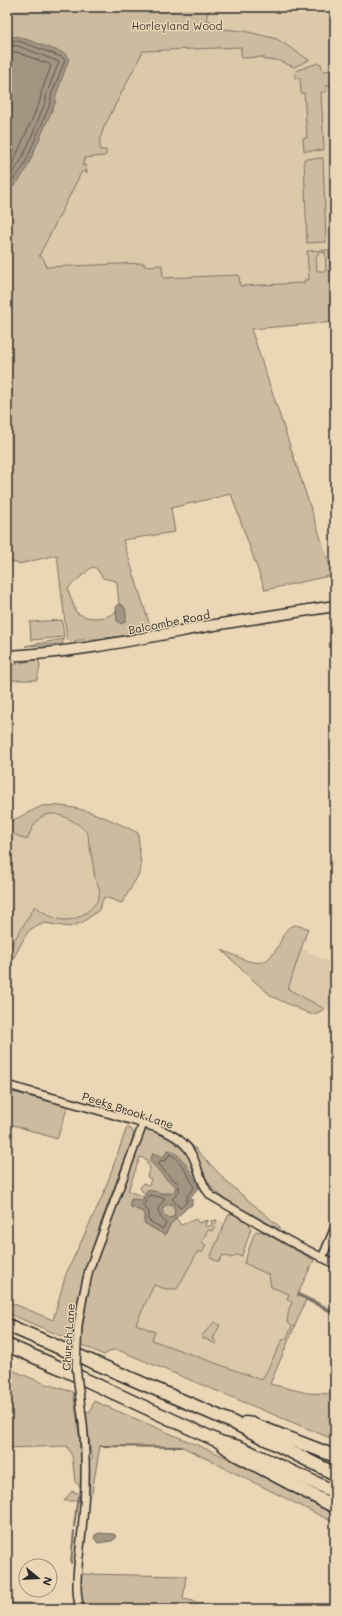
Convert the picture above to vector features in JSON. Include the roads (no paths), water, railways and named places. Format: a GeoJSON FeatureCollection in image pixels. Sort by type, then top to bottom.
{"type":"FeatureCollection","features":[{"type":"Feature","properties":{"kind":"highway"},"geometry":{"type":"LineString","coordinates":[[7,1324],[232,1422],[335,1474]]}},
{"type":"Feature","properties":{"kind":"highway"},"geometry":{"type":"LineString","coordinates":[[7,1345],[220,1442],[239,1447],[335,1492]]}},
{"type":"Feature","properties":{"kind":"highway"},"geometry":{"type":"LineString","coordinates":[[232,1422],[252,1424],[335,1456]]}},
{"type":"Feature","properties":{"kind":"highway"},"geometry":{"type":"LineString","coordinates":[[220,1442],[235,1454],[335,1507]]}},
{"type":"Feature","properties":{"kind":"main road","name":"Balcombe Road"},"geometry":{"type":"LineString","coordinates":[[7,656],[32,655],[119,644],[197,628],[335,606]]}},
{"type":"Feature","properties":{"kind":"street","name":"Peeks Brook Lane"},"geometry":{"type":"LineString","coordinates":[[7,1085],[143,1124],[168,1133],[184,1143],[194,1160],[205,1188],[215,1199],[335,1264]]}},
{"type":"Feature","properties":{"kind":"street","name":"Church Lane"},"geometry":{"type":"LineString","coordinates":[[80,1609],[77,1588],[82,1529],[85,1463],[76,1366],[78,1325],[90,1270],[143,1124]]}},
{"type":"Feature","properties":{"kind":"street"},"geometry":{"type":"LineString","coordinates":[[322,1258],[335,1227]]}},
{"type":"Feature","properties":{"kind":"water"},"geometry":{"type":"Polygon","coordinates":[[[7,36],[20,37],[64,53],[69,59],[55,98],[56,101],[26,170],[17,183],[7,193],[7,36]]]}},
{"type":"Feature","properties":{"kind":"water"},"geometry":{"type":"Polygon","coordinates":[[[120,604],[124,607],[126,614],[125,622],[121,624],[117,621],[116,606],[120,604]]]}},
{"type":"Feature","properties":{"kind":"water"},"geometry":{"type":"Polygon","coordinates":[[[168,1150],[173,1151],[186,1165],[198,1188],[190,1198],[191,1200],[192,1199],[192,1205],[186,1208],[176,1218],[174,1216],[175,1211],[173,1205],[169,1204],[164,1206],[164,1215],[168,1218],[173,1217],[175,1220],[170,1225],[165,1235],[144,1223],[145,1213],[131,1207],[129,1204],[132,1199],[143,1200],[147,1190],[164,1194],[174,1192],[176,1186],[165,1178],[150,1161],[153,1153],[163,1157],[168,1150]]]}},
{"type":"Feature","properties":{"kind":"water"},"geometry":{"type":"Polygon","coordinates":[[[99,1533],[114,1534],[117,1537],[112,1541],[98,1543],[94,1538],[95,1535],[99,1533]]]}},
{"type":"Feature","properties":{"kind":"waterway"},"geometry":{"type":"LineString","coordinates":[[298,1295],[325,1308],[335,1316]]}},
{"type":"Feature","properties":{"kind":"waterway"},"geometry":{"type":"LineString","coordinates":[[101,1446],[181,1447]]}},
{"type":"Feature","properties":{"kind":"waterway"},"geometry":{"type":"LineString","coordinates":[[74,1527],[78,1496]]}},
{"type":"Feature","properties":{"kind":"waterway"},"geometry":{"type":"LineString","coordinates":[[71,1563],[74,1531]]}},
{"type":"Feature","properties":{"kind":"park label","name":"Horleyland Wood"},"geometry":{"type":"Point","coordinates":[177,25]}}]}
